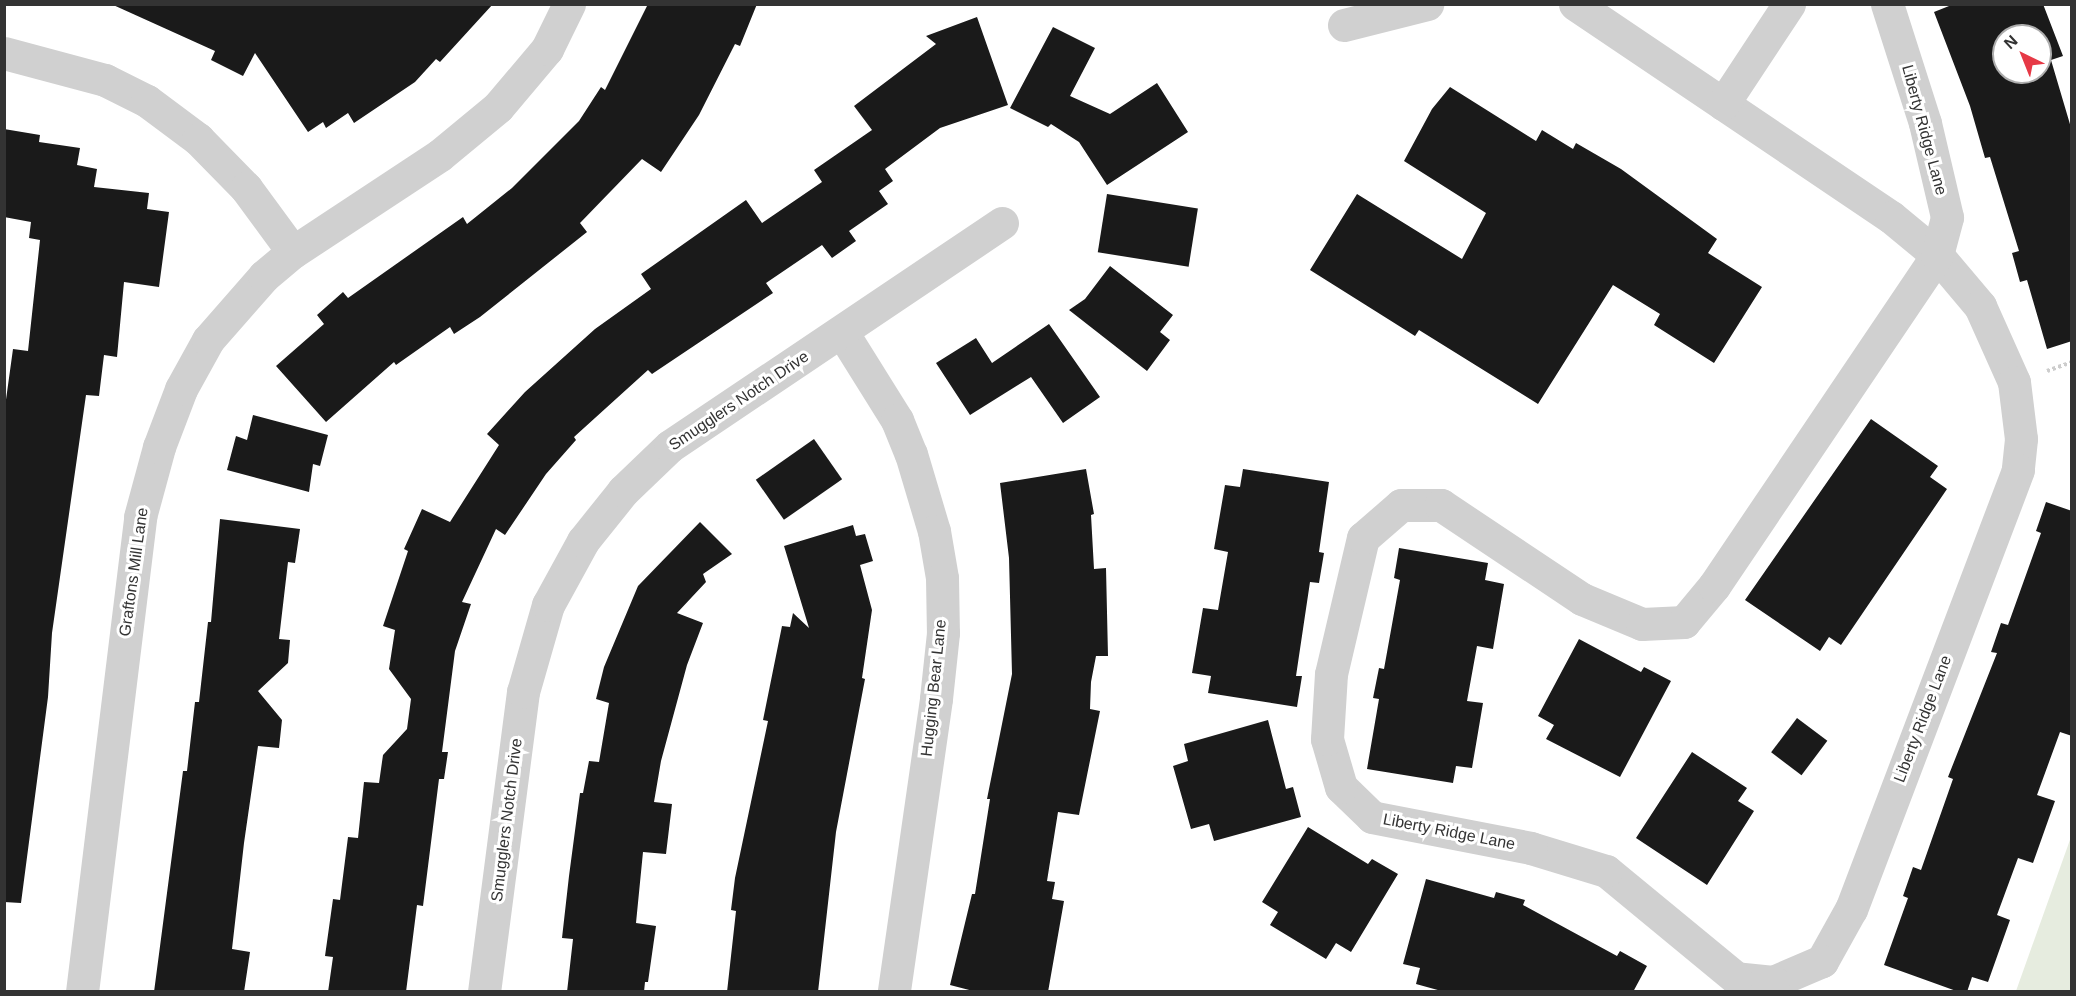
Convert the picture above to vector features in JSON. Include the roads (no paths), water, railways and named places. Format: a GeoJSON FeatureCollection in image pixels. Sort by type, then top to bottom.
{"type":"FeatureCollection","features":[{"type":"Feature","properties":{"kind":"street","name":"Graftons Mill Lane"},"geometry":{"type":"LineString","coordinates":[[82,992],[140,517],[159,447],[181,389],[208,340],[239,300],[293,252],[440,155],[498,107],[547,49],[569,4]]}},
{"type":"Feature","properties":{"kind":"street"},"geometry":{"type":"LineString","coordinates":[[1344,25],[1426,4]]}},
{"type":"Feature","properties":{"kind":"street"},"geometry":{"type":"LineString","coordinates":[[1575,4],[1891,217],[1937,255]]}},
{"type":"Feature","properties":{"kind":"street"},"geometry":{"type":"LineString","coordinates":[[1723,104],[1789,4]]}},
{"type":"Feature","properties":{"kind":"street","name":"Liberty Ridge Lane"},"geometry":{"type":"LineString","coordinates":[[1887,4],[1924,123],[1947,217],[1937,255],[1714,586],[1684,622],[1642,624],[1582,598],[1441,506],[1401,505],[1363,538],[1331,674],[1327,739],[1341,787],[1372,817],[1531,848],[1606,871],[1736,978],[1773,982],[1822,961],[1851,909],[2018,470],[2021,439],[2014,382],[1980,306],[1937,255]]}},
{"type":"Feature","properties":{"kind":"street"},"geometry":{"type":"LineString","coordinates":[[4,53],[105,80],[147,101],[198,139],[246,188],[293,252]]}},
{"type":"Feature","properties":{"kind":"street","name":"Smugglers Notch Drive"},"geometry":{"type":"LineString","coordinates":[[484,992],[524,692],[548,605],[583,541],[623,491],[670,446],[1002,223]]}},
{"type":"Feature","properties":{"kind":"street","name":"Hugging Bear Lane"},"geometry":{"type":"LineString","coordinates":[[842,332],[897,420],[911,454],[934,531],[942,578],[943,633],[936,699],[894,992]]}}]}
